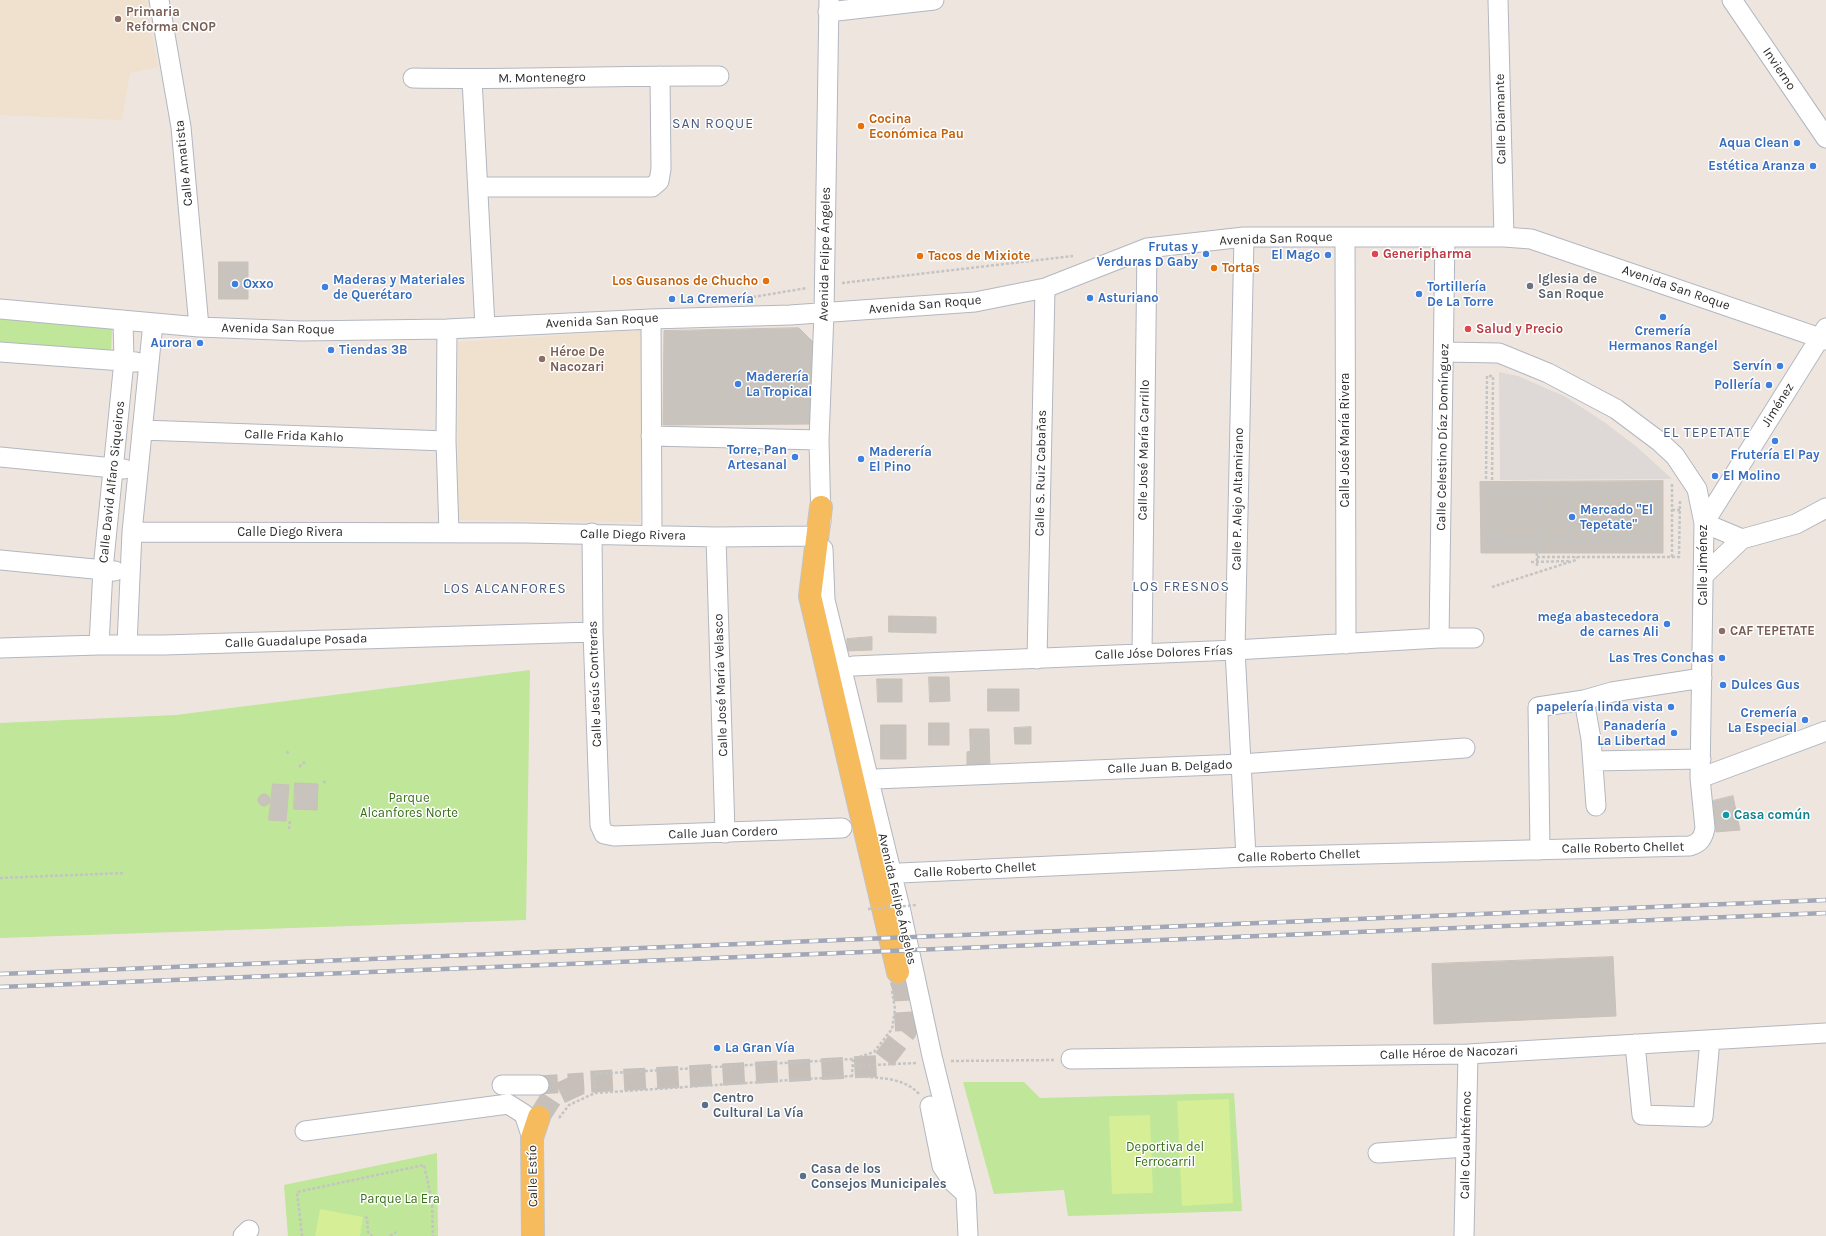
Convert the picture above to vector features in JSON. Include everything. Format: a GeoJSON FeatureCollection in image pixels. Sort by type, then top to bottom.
{"type":"FeatureCollection","features":[{"type":"Feature","properties":{"kind":"main road","name":"Avenida Felipe Ángeles"},"geometry":{"type":"LineString","coordinates":[[820,507],[810,596],[898,972]]}},
{"type":"Feature","properties":{"kind":"main road","name":"Calle Estío"},"geometry":{"type":"LineString","coordinates":[[533,1236],[532,1138],[547,1120]]}},
{"type":"Feature","properties":{"kind":"street","name":"Calle Amatista"},"geometry":{"type":"LineString","coordinates":[[159,0],[181,128],[199,327]]}},
{"type":"Feature","properties":{"kind":"street"},"geometry":{"type":"LineString","coordinates":[[829,6],[934,0]]}},
{"type":"Feature","properties":{"kind":"street","name":"Calle Diamante"},"geometry":{"type":"LineString","coordinates":[[1498,0],[1504,238]]}},
{"type":"Feature","properties":{"kind":"street","name":"Invierno"},"geometry":{"type":"LineString","coordinates":[[1732,0],[1826,138]]}},
{"type":"Feature","properties":{"kind":"street","name":"Avenida Felipe Ángeles"},"geometry":{"type":"LineString","coordinates":[[829,6],[824,313],[820,440],[820,507],[825,600],[906,909],[934,1062],[966,1194],[968,1236]]}},
{"type":"Feature","properties":{"kind":"street"},"geometry":{"type":"LineString","coordinates":[[478,187],[652,187],[659,181],[661,169],[660,76]]}},
{"type":"Feature","properties":{"kind":"street","name":"M. Montenegro"},"geometry":{"type":"LineString","coordinates":[[413,78],[472,79],[719,76]]}},
{"type":"Feature","properties":{"kind":"street"},"geometry":{"type":"LineString","coordinates":[[472,79],[485,327]]}},
{"type":"Feature","properties":{"kind":"street","name":"Avenida San Roque"},"geometry":{"type":"LineString","coordinates":[[0,309],[199,327],[302,331],[448,329],[651,319],[824,313],[975,302],[1045,288],[1147,248],[1244,237],[1445,237],[1531,239],[1824,336]]}},
{"type":"Feature","properties":{"kind":"street","name":"Calle P. Alejo Altamirano"},"geometry":{"type":"LineString","coordinates":[[1244,237],[1235,650],[1246,857]]}},
{"type":"Feature","properties":{"kind":"street","name":"Calle José María Rivera"},"geometry":{"type":"LineString","coordinates":[[1345,237],[1346,644]]}},
{"type":"Feature","properties":{"kind":"street","name":"Calle Celestino Díaz Domínguez"},"geometry":{"type":"LineString","coordinates":[[1439,638],[1445,352],[1445,237]]}},
{"type":"Feature","properties":{"kind":"street","name":"Calle José María Carrillo"},"geometry":{"type":"LineString","coordinates":[[1142,653],[1147,248]]}},
{"type":"Feature","properties":{"kind":"street","name":"Calle S. Ruiz Cabañas"},"geometry":{"type":"LineString","coordinates":[[1037,659],[1045,288]]}},
{"type":"Feature","properties":{"kind":"street"},"geometry":{"type":"LineString","coordinates":[[651,319],[652,535]]}},
{"type":"Feature","properties":{"kind":"street","name":"Calle David Alfaro Siqueiros"},"geometry":{"type":"LineString","coordinates":[[99,645],[103,569],[124,361],[123,320]]}},
{"type":"Feature","properties":{"kind":"street","name":"Calle David Alfaro Siqueiros"},"geometry":{"type":"LineString","coordinates":[[127,645],[132,532],[153,323]]}},
{"type":"Feature","properties":{"kind":"street"},"geometry":{"type":"LineString","coordinates":[[448,329],[446,442],[448,533]]}},
{"type":"Feature","properties":{"kind":"street","name":"Jiménez"},"geometry":{"type":"LineString","coordinates":[[1704,523],[1824,336]]}},
{"type":"Feature","properties":{"kind":"street"},"geometry":{"type":"LineString","coordinates":[[0,352],[148,363]]}},
{"type":"Feature","properties":{"kind":"street","name":"Calle Jiménez"},"geometry":{"type":"LineString","coordinates":[[1445,352],[1499,353],[1548,373],[1616,409],[1676,456],[1697,489],[1704,523],[1700,778],[1704,828],[1703,835],[1698,843]]}},
{"type":"Feature","properties":{"kind":"street","name":"Calle Frida Kahlo"},"geometry":{"type":"LineString","coordinates":[[142,430],[446,442]]}},
{"type":"Feature","properties":{"kind":"street"},"geometry":{"type":"LineString","coordinates":[[651,436],[820,440]]}},
{"type":"Feature","properties":{"kind":"street"},"geometry":{"type":"LineString","coordinates":[[0,457],[138,470]]}},
{"type":"Feature","properties":{"kind":"street"},"geometry":{"type":"LineString","coordinates":[[1703,576],[1742,539],[1796,524],[1826,508]]}},
{"type":"Feature","properties":{"kind":"street"},"geometry":{"type":"LineString","coordinates":[[1704,523],[1742,539]]}},
{"type":"Feature","properties":{"kind":"street","name":"Calle Diego Rivera"},"geometry":{"type":"LineString","coordinates":[[132,532],[592,533],[716,537],[817,536]]}},
{"type":"Feature","properties":{"kind":"street","name":"Calle Jesús Contreras"},"geometry":{"type":"LineString","coordinates":[[592,533],[593,632],[600,825],[604,834]]}},
{"type":"Feature","properties":{"kind":"street","name":"Calle José María Velasco"},"geometry":{"type":"LineString","coordinates":[[716,537],[725,833]]}},
{"type":"Feature","properties":{"kind":"street"},"geometry":{"type":"LineString","coordinates":[[0,560],[103,569],[130,573]]}},
{"type":"Feature","properties":{"kind":"street","name":"Calle Guadalupe Posada"},"geometry":{"type":"LineString","coordinates":[[0,648],[164,645],[593,632]]}},
{"type":"Feature","properties":{"kind":"street","name":"Calle Jóse Dolores Frías"},"geometry":{"type":"LineString","coordinates":[[853,666],[1235,650],[1439,638],[1474,638]]}},
{"type":"Feature","properties":{"kind":"street"},"geometry":{"type":"LineString","coordinates":[[1540,850],[1538,707],[1584,700],[1612,692],[1702,678]]}},
{"type":"Feature","properties":{"kind":"street"},"geometry":{"type":"LineString","coordinates":[[1584,700],[1593,761],[1596,806]]}},
{"type":"Feature","properties":{"kind":"street"},"geometry":{"type":"LineString","coordinates":[[1700,778],[1826,731]]}},
{"type":"Feature","properties":{"kind":"street","name":"Calle Juan B. Delgado"},"geometry":{"type":"LineString","coordinates":[[876,779],[1241,764],[1465,748]]}},
{"type":"Feature","properties":{"kind":"street"},"geometry":{"type":"LineString","coordinates":[[1593,761],[1701,759]]}},
{"type":"Feature","properties":{"kind":"street","name":"Calle Juan Cordero"},"geometry":{"type":"LineString","coordinates":[[604,834],[614,836],[842,828]]}},
{"type":"Feature","properties":{"kind":"street","name":"Calle Roberto Chellet"},"geometry":{"type":"LineString","coordinates":[[900,873],[1246,857],[1690,846],[1698,843]]}},
{"type":"Feature","properties":{"kind":"street","name":"Calle Héroe de Nacozari"},"geometry":{"type":"LineString","coordinates":[[1071,1059],[1468,1054],[1826,1034]]}},
{"type":"Feature","properties":{"kind":"street"},"geometry":{"type":"LineString","coordinates":[[1635,1044],[1642,1116],[1703,1117],[1710,1040]]}},
{"type":"Feature","properties":{"kind":"street","name":"Calle Cuauhtémoc"},"geometry":{"type":"LineString","coordinates":[[1464,1236],[1468,1054]]}},
{"type":"Feature","properties":{"kind":"street"},"geometry":{"type":"LineString","coordinates":[[502,1085],[539,1085]]}},
{"type":"Feature","properties":{"kind":"street"},"geometry":{"type":"LineString","coordinates":[[305,1131],[508,1104],[524,1114],[532,1138]]}},
{"type":"Feature","properties":{"kind":"street"},"geometry":{"type":"LineString","coordinates":[[930,1106],[942,1166],[952,1181],[966,1194]]}},
{"type":"Feature","properties":{"kind":"street"},"geometry":{"type":"LineString","coordinates":[[1378,1153],[1466,1147]]}},
{"type":"Feature","properties":{"kind":"path"},"geometry":{"type":"LineString","coordinates":[[824,286],[1076,256]]}},
{"type":"Feature","properties":{"kind":"path"},"geometry":{"type":"LineString","coordinates":[[1492,482],[1493,376],[1487,376],[1486,483],[1492,483],[1490,490],[1490,526],[1492,542]]}},
{"type":"Feature","properties":{"kind":"path"},"geometry":{"type":"LineString","coordinates":[[1672,479],[1672,557]]}},
{"type":"Feature","properties":{"kind":"path"},"geometry":{"type":"LineString","coordinates":[[1536,488],[1537,566]]}},
{"type":"Feature","properties":{"kind":"path"},"geometry":{"type":"LineString","coordinates":[[1491,495],[1505,493],[1658,494]]}},
{"type":"Feature","properties":{"kind":"path"},"geometry":{"type":"LineString","coordinates":[[1569,540],[1570,493]]}},
{"type":"Feature","properties":{"kind":"path"},"geometry":{"type":"LineString","coordinates":[[1652,494],[1652,540]]}},
{"type":"Feature","properties":{"kind":"path"},"geometry":{"type":"LineString","coordinates":[[1672,495],[1676,494]]}},
{"type":"Feature","properties":{"kind":"path"},"geometry":{"type":"LineString","coordinates":[[1537,556],[1679,557],[1680,494]]}},
{"type":"Feature","properties":{"kind":"path"},"geometry":{"type":"LineString","coordinates":[[1672,510],[1680,510]]}},
{"type":"Feature","properties":{"kind":"path"},"geometry":{"type":"LineString","coordinates":[[1482,540],[1492,542],[1521,542],[1537,540],[1546,542],[1569,540],[1575,542],[1636,542],[1658,540],[1659,543]]}},
{"type":"Feature","properties":{"kind":"path"},"geometry":{"type":"LineString","coordinates":[[1576,560],[1577,556]]}},
{"type":"Feature","properties":{"kind":"path"},"geometry":{"type":"LineString","coordinates":[[1537,562],[1531,562],[1576,560]]}},
{"type":"Feature","properties":{"kind":"path"},"geometry":{"type":"LineString","coordinates":[[1492,586],[1576,560]]}},
{"type":"Feature","properties":{"kind":"path"},"geometry":{"type":"LineString","coordinates":[[287,751],[290,755]]}},
{"type":"Feature","properties":{"kind":"path"},"geometry":{"type":"LineString","coordinates":[[299,767],[305,762]]}},
{"type":"Feature","properties":{"kind":"path"},"geometry":{"type":"LineString","coordinates":[[323,782],[328,782]]}},
{"type":"Feature","properties":{"kind":"path"},"geometry":{"type":"LineString","coordinates":[[289,829],[290,819]]}},
{"type":"Feature","properties":{"kind":"path"},"geometry":{"type":"LineString","coordinates":[[0,878],[124,873]]}},
{"type":"Feature","properties":{"kind":"path"},"geometry":{"type":"LineString","coordinates":[[868,909],[906,909]]}},
{"type":"Feature","properties":{"kind":"path"},"geometry":{"type":"LineString","coordinates":[[595,1093],[594,1074],[853,1058],[874,1052],[892,1029],[895,1009],[894,996]]}},
{"type":"Feature","properties":{"kind":"path"},"geometry":{"type":"LineString","coordinates":[[852,1076],[853,1058]]}},
{"type":"Feature","properties":{"kind":"path"},"geometry":{"type":"LineString","coordinates":[[853,1066],[934,1062],[1071,1059]]}},
{"type":"Feature","properties":{"kind":"path"},"geometry":{"type":"LineString","coordinates":[[547,1120],[569,1104],[595,1093],[852,1076],[888,1079],[912,1086],[930,1106]]}},
{"type":"Feature","properties":{"kind":"path"},"geometry":{"type":"LineString","coordinates":[[302,1236],[297,1192],[424,1165],[432,1201],[433,1236]]}},
{"type":"Feature","properties":{"kind":"path"},"geometry":{"type":"LineString","coordinates":[[365,1217],[367,1218],[368,1232],[372,1236]]}},
{"type":"Feature","properties":{"kind":"path"},"geometry":{"type":"LineString","coordinates":[[390,1236],[396,1232]]}},
{"type":"Feature","properties":{"kind":"shaded area"},"geometry":{"type":"Polygon","coordinates":[[[0,0],[146,0],[158,67],[130,73],[122,120],[0,115],[0,0]]]}},
{"type":"Feature","properties":{"kind":"shaded area"},"geometry":{"type":"Polygon","coordinates":[[[642,330],[640,522],[458,520],[458,342],[642,330]]]}},
{"type":"Feature","properties":{"kind":"shaded area"},"geometry":{"type":"Polygon","coordinates":[[[1499,372],[1518,376],[1566,397],[1604,422],[1637,447],[1672,479],[1500,480],[1499,372]]]}},
{"type":"Feature","properties":{"kind":"green space"},"geometry":{"type":"Polygon","coordinates":[[[0,315],[112,326],[111,356],[0,346],[0,315]]]}},
{"type":"Feature","properties":{"kind":"green space","name":"Parque Alcanfores Norte"},"geometry":{"type":"Polygon","coordinates":[[[530,670],[526,920],[0,938],[0,723],[176,715],[530,670]]]}},
{"type":"Feature","properties":{"kind":"green space","name":"Deportiva del Ferrocarril"},"geometry":{"type":"Polygon","coordinates":[[[963,1082],[1024,1082],[1040,1098],[1234,1093],[1242,1211],[1068,1216],[1064,1190],[994,1194],[963,1082]]]}},
{"type":"Feature","properties":{"kind":"green space"},"geometry":{"type":"Polygon","coordinates":[[[1229,1099],[1233,1203],[1182,1206],[1177,1101],[1229,1099]]]}},
{"type":"Feature","properties":{"kind":"green space"},"geometry":{"type":"Polygon","coordinates":[[[1150,1115],[1153,1193],[1112,1194],[1109,1116],[1150,1115]]]}},
{"type":"Feature","properties":{"kind":"green space","name":"Parque La Era"},"geometry":{"type":"Polygon","coordinates":[[[437,1153],[438,1236],[288,1236],[284,1185],[437,1153]]]}},
{"type":"Feature","properties":{"kind":"green space"},"geometry":{"type":"Polygon","coordinates":[[[320,1209],[363,1217],[360,1236],[315,1236],[320,1209]]]}},
{"type":"Feature","properties":{"kind":"building"},"geometry":{"type":"Polygon","coordinates":[[[219,262],[248,262],[248,299],[219,299],[219,262]]]}},
{"type":"Feature","properties":{"kind":"building","name":"Maderería La Tropical"},"geometry":{"type":"Polygon","coordinates":[[[799,328],[814,343],[812,424],[663,425],[664,331],[799,328]]]}},
{"type":"Feature","properties":{"kind":"building","name":"Mercado \"El Tepetate\""},"geometry":{"type":"Polygon","coordinates":[[[1663,481],[1663,553],[1481,553],[1480,482],[1663,481]]]}},
{"type":"Feature","properties":{"kind":"building"},"geometry":{"type":"Polygon","coordinates":[[[889,616],[936,617],[936,633],[889,632],[889,616]]]}},
{"type":"Feature","properties":{"kind":"building"},"geometry":{"type":"Polygon","coordinates":[[[872,637],[872,650],[847,651],[847,639],[872,637]]]}},
{"type":"Feature","properties":{"kind":"building"},"geometry":{"type":"Polygon","coordinates":[[[929,677],[949,677],[950,701],[930,702],[929,677]]]}},
{"type":"Feature","properties":{"kind":"building"},"geometry":{"type":"Polygon","coordinates":[[[877,679],[902,679],[902,702],[878,702],[877,679]]]}},
{"type":"Feature","properties":{"kind":"building"},"geometry":{"type":"Polygon","coordinates":[[[988,689],[1019,689],[1019,711],[988,711],[988,689]]]}},
{"type":"Feature","properties":{"kind":"building"},"geometry":{"type":"Polygon","coordinates":[[[929,723],[949,723],[949,745],[929,745],[929,723]]]}},
{"type":"Feature","properties":{"kind":"building"},"geometry":{"type":"Polygon","coordinates":[[[881,725],[906,725],[906,759],[881,759],[881,725]]]}},
{"type":"Feature","properties":{"kind":"building"},"geometry":{"type":"Polygon","coordinates":[[[1031,727],[1031,744],[1015,744],[1014,728],[1031,727]]]}},
{"type":"Feature","properties":{"kind":"building"},"geometry":{"type":"Polygon","coordinates":[[[970,729],[989,729],[990,768],[967,768],[967,752],[970,751],[970,729]]]}},
{"type":"Feature","properties":{"kind":"building"},"geometry":{"type":"Polygon","coordinates":[[[295,783],[318,784],[317,810],[294,809],[295,783]]]}},
{"type":"Feature","properties":{"kind":"building"},"geometry":{"type":"Polygon","coordinates":[[[273,784],[289,785],[286,821],[269,820],[273,784]]]}},
{"type":"Feature","properties":{"kind":"building"},"geometry":{"type":"Polygon","coordinates":[[[262,794],[266,794],[270,800],[266,806],[262,806],[258,802],[258,798],[262,794]]]}},
{"type":"Feature","properties":{"kind":"building","name":"Casa común"},"geometry":{"type":"Polygon","coordinates":[[[1733,796],[1740,830],[1716,832],[1713,801],[1733,796]]]}},
{"type":"Feature","properties":{"kind":"building"},"geometry":{"type":"Polygon","coordinates":[[[1613,957],[1616,1016],[1434,1024],[1432,964],[1613,957]]]}},
{"type":"Feature","properties":{"kind":"tunnel"},"geometry":{"type":"LineString","coordinates":[[539,1117],[552,1097],[584,1082],[879,1066],[906,1031],[904,991],[898,972]]}},
{"type":"Feature","properties":{"kind":"tunnel"},"geometry":{"type":"LineString","coordinates":[[539,1085],[584,1082]]}},
{"type":"Feature","properties":{"kind":"railway"},"geometry":{"type":"LineString","coordinates":[[0,974],[1826,900]]}},
{"type":"Feature","properties":{"kind":"railway"},"geometry":{"type":"LineString","coordinates":[[0,987],[1826,913]]}},
{"type":"Feature","properties":{"kind":"place","name":"Primaria Reforma CNOP"},"geometry":{"type":"Point","coordinates":[118,19]}},
{"type":"Feature","properties":{"kind":"place","name":"Cocina Económica Pau"},"geometry":{"type":"Point","coordinates":[861,126]}},
{"type":"Feature","properties":{"kind":"place","name":"Aqua Clean"},"geometry":{"type":"Point","coordinates":[1797,143]}},
{"type":"Feature","properties":{"kind":"place","name":"Estética Aranza"},"geometry":{"type":"Point","coordinates":[1813,166]}},
{"type":"Feature","properties":{"kind":"place","name":"Frutas y Verduras D Gaby"},"geometry":{"type":"Point","coordinates":[1206,254]}},
{"type":"Feature","properties":{"kind":"place","name":"Generipharma"},"geometry":{"type":"Point","coordinates":[1375,254]}},
{"type":"Feature","properties":{"kind":"place","name":"El Mago"},"geometry":{"type":"Point","coordinates":[1328,255]}},
{"type":"Feature","properties":{"kind":"place","name":"Tacos de Mixiote"},"geometry":{"type":"Point","coordinates":[920,256]}},
{"type":"Feature","properties":{"kind":"place","name":"Tortas"},"geometry":{"type":"Point","coordinates":[1214,268]}},
{"type":"Feature","properties":{"kind":"place","name":"Los Gusanos de Chucho"},"geometry":{"type":"Point","coordinates":[766,281]}},
{"type":"Feature","properties":{"kind":"place","name":"Oxxo"},"geometry":{"type":"Point","coordinates":[235,284]}},
{"type":"Feature","properties":{"kind":"place","name":"Iglesia de San Roque"},"geometry":{"type":"Point","coordinates":[1530,286]}},
{"type":"Feature","properties":{"kind":"place","name":"Maderas y Materiales de Querétaro"},"geometry":{"type":"Point","coordinates":[325,287]}},
{"type":"Feature","properties":{"kind":"place","name":"Tortillería De La Torre"},"geometry":{"type":"Point","coordinates":[1419,294]}},
{"type":"Feature","properties":{"kind":"place","name":"Asturiano"},"geometry":{"type":"Point","coordinates":[1090,298]}},
{"type":"Feature","properties":{"kind":"place","name":"La Cremería"},"geometry":{"type":"Point","coordinates":[672,299]}},
{"type":"Feature","properties":{"kind":"place","name":"Cremería Hermanos Rangel"},"geometry":{"type":"Point","coordinates":[1663,317]}},
{"type":"Feature","properties":{"kind":"place","name":"Salud y Precio"},"geometry":{"type":"Point","coordinates":[1468,329]}},
{"type":"Feature","properties":{"kind":"place","name":"Aurora"},"geometry":{"type":"Point","coordinates":[200,343]}},
{"type":"Feature","properties":{"kind":"place","name":"Tiendas 3B"},"geometry":{"type":"Point","coordinates":[331,350]}},
{"type":"Feature","properties":{"kind":"place","name":"Héroe De Nacozari"},"geometry":{"type":"Point","coordinates":[542,359]}},
{"type":"Feature","properties":{"kind":"place","name":"Servín"},"geometry":{"type":"Point","coordinates":[1780,366]}},
{"type":"Feature","properties":{"kind":"place","name":"Maderería La Tropical"},"geometry":{"type":"Point","coordinates":[738,384]}},
{"type":"Feature","properties":{"kind":"place","name":"Pollería"},"geometry":{"type":"Point","coordinates":[1769,385]}},
{"type":"Feature","properties":{"kind":"place","name":"Frutería El Pay"},"geometry":{"type":"Point","coordinates":[1775,441]}},
{"type":"Feature","properties":{"kind":"place","name":"Torre, Pan Artesanal"},"geometry":{"type":"Point","coordinates":[795,457]}},
{"type":"Feature","properties":{"kind":"place","name":"Maderería El Pino"},"geometry":{"type":"Point","coordinates":[861,459]}},
{"type":"Feature","properties":{"kind":"place","name":"El Molino"},"geometry":{"type":"Point","coordinates":[1715,476]}},
{"type":"Feature","properties":{"kind":"place","name":"Mercado \"El Tepetate\""},"geometry":{"type":"Point","coordinates":[1572,517]}},
{"type":"Feature","properties":{"kind":"place","name":"mega abastecedora de carnes Ali"},"geometry":{"type":"Point","coordinates":[1667,624]}},
{"type":"Feature","properties":{"kind":"place","name":"CAF TEPETATE"},"geometry":{"type":"Point","coordinates":[1722,631]}},
{"type":"Feature","properties":{"kind":"place","name":"Las Tres Conchas"},"geometry":{"type":"Point","coordinates":[1722,658]}},
{"type":"Feature","properties":{"kind":"place","name":"Dulces Gus"},"geometry":{"type":"Point","coordinates":[1723,685]}},
{"type":"Feature","properties":{"kind":"place","name":"papelería linda vista"},"geometry":{"type":"Point","coordinates":[1671,707]}},
{"type":"Feature","properties":{"kind":"place","name":"Cremería La Especial"},"geometry":{"type":"Point","coordinates":[1805,720]}},
{"type":"Feature","properties":{"kind":"place","name":"Panadería La Libertad"},"geometry":{"type":"Point","coordinates":[1674,733]}},
{"type":"Feature","properties":{"kind":"place","name":"Casa común"},"geometry":{"type":"Point","coordinates":[1726,815]}},
{"type":"Feature","properties":{"kind":"place","name":"La Gran Vía"},"geometry":{"type":"Point","coordinates":[717,1048]}},
{"type":"Feature","properties":{"kind":"place","name":"Centro Cultural La Vía"},"geometry":{"type":"Point","coordinates":[705,1105]}},
{"type":"Feature","properties":{"kind":"place","name":"Casa de los Consejos Municipales"},"geometry":{"type":"Point","coordinates":[803,1176]}},
{"type":"Feature","properties":{"kind":"district","name":"SAN ROQUE"},"geometry":{"type":"Point","coordinates":[713,124]}},
{"type":"Feature","properties":{"kind":"district","name":"EL TEPETATE"},"geometry":{"type":"Point","coordinates":[1707,433]}},
{"type":"Feature","properties":{"kind":"district","name":"LOS FRESNOS"},"geometry":{"type":"Point","coordinates":[1181,587]}},
{"type":"Feature","properties":{"kind":"district","name":"LOS ALCANFORES"},"geometry":{"type":"Point","coordinates":[505,589]}}]}
